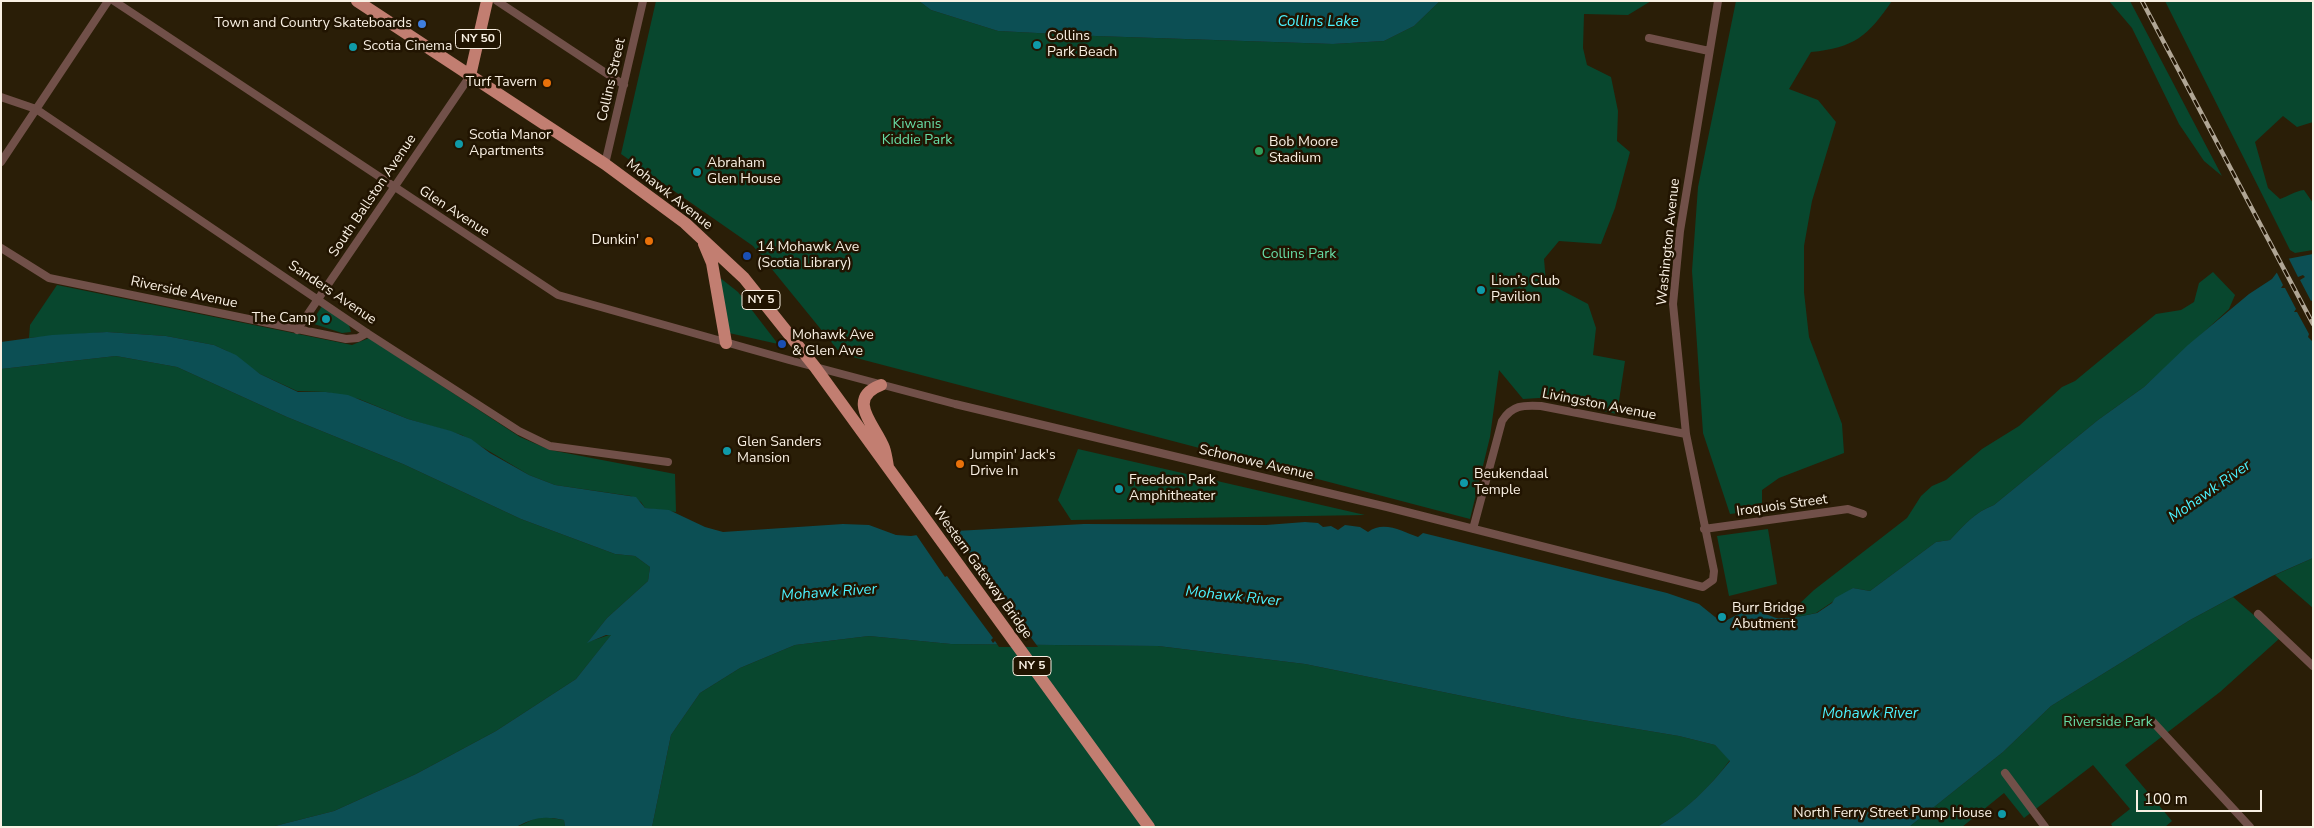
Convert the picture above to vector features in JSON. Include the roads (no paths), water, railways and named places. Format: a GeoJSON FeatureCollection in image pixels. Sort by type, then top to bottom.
{"type":"FeatureCollection","features":[{"type":"Feature","properties":{"kind":"main road","name":"Mohawk Avenue"},"geometry":{"type":"LineString","coordinates":[[357,1],[605,164],[685,223],[744,278],[815,367],[915,506]]}},
{"type":"Feature","properties":{"kind":"main road","name":"NY 50"},"geometry":{"type":"LineString","coordinates":[[470,76],[487,1]]}},
{"type":"Feature","properties":{"kind":"main road"},"geometry":{"type":"LineString","coordinates":[[701,238],[712,263],[726,343]]}},
{"type":"Feature","properties":{"kind":"main road"},"geometry":{"type":"LineString","coordinates":[[881,385],[867,393],[864,403],[870,425],[884,446],[889,472]]}},
{"type":"Feature","properties":{"kind":"main road","name":"Western Gateway Bridge"},"geometry":{"type":"LineString","coordinates":[[915,506],[1149,827]]}},
{"type":"Feature","properties":{"kind":"street"},"geometry":{"type":"LineString","coordinates":[[1,162],[108,1]]}},
{"type":"Feature","properties":{"kind":"street","name":"Glen Avenue"},"geometry":{"type":"LineString","coordinates":[[114,1],[393,188],[558,295],[815,367]]}},
{"type":"Feature","properties":{"kind":"street"},"geometry":{"type":"LineString","coordinates":[[498,1],[624,85]]}},
{"type":"Feature","properties":{"kind":"street","name":"Collins Street"},"geometry":{"type":"LineString","coordinates":[[605,164],[643,1]]}},
{"type":"Feature","properties":{"kind":"street","name":"Washington Avenue"},"geometry":{"type":"LineString","coordinates":[[1691,584],[1703,587],[1713,580],[1714,571],[1686,434],[1673,304],[1680,231],[1718,1]]}},
{"type":"Feature","properties":{"kind":"street"},"geometry":{"type":"LineString","coordinates":[[1649,38],[1710,51]]}},
{"type":"Feature","properties":{"kind":"street","name":"South Ballston Avenue"},"geometry":{"type":"LineString","coordinates":[[297,330],[470,76]]}},
{"type":"Feature","properties":{"kind":"street","name":"Sanders Avenue"},"geometry":{"type":"LineString","coordinates":[[1,97],[36,109],[319,298],[368,333],[519,431],[550,446],[668,462]]}},
{"type":"Feature","properties":{"kind":"street","name":"Riverside Avenue"},"geometry":{"type":"LineString","coordinates":[[1,248],[50,278],[346,339],[358,338],[368,333]]}},
{"type":"Feature","properties":{"kind":"street","name":"Schonowe Avenue"},"geometry":{"type":"LineString","coordinates":[[815,367],[881,385],[1691,584]]}},
{"type":"Feature","properties":{"kind":"street","name":"Livingston Avenue"},"geometry":{"type":"LineString","coordinates":[[1473,529],[1492,452],[1502,421],[1508,411],[1521,405],[1541,406],[1686,434]]}},
{"type":"Feature","properties":{"kind":"street","name":"Iroquois Street"},"geometry":{"type":"LineString","coordinates":[[1704,529],[1848,509],[1863,514]]}},
{"type":"Feature","properties":{"kind":"street"},"geometry":{"type":"LineString","coordinates":[[2258,614],[2313,666]]}},
{"type":"Feature","properties":{"kind":"street"},"geometry":{"type":"LineString","coordinates":[[2153,722],[2250,827]]}},
{"type":"Feature","properties":{"kind":"street"},"geometry":{"type":"LineString","coordinates":[[2005,773],[2045,827]]}},
{"type":"Feature","properties":{"kind":"water","name":"Collins Lake"},"geometry":{"type":"Polygon","coordinates":[[[919,1],[1440,1],[1414,26],[1384,41],[1333,44],[998,31],[931,10],[919,1]]]}},
{"type":"Feature","properties":{"kind":"water","name":"Mohawk River"},"geometry":{"type":"Polygon","coordinates":[[[2313,254],[2313,558],[2272,576],[2190,620],[2051,706],[2003,752],[1909,827],[1657,827],[1697,797],[1730,761],[1715,745],[1679,736],[1571,718],[1305,664],[1158,646],[951,644],[869,636],[795,645],[740,668],[700,693],[671,735],[652,827],[565,827],[564,820],[544,818],[534,819],[516,827],[271,827],[334,811],[416,774],[496,731],[576,679],[611,635],[606,635],[587,643],[607,618],[648,581],[650,567],[635,556],[615,554],[521,519],[403,464],[287,417],[177,367],[116,356],[1,369],[1,342],[52,335],[107,332],[166,336],[214,345],[236,355],[260,374],[298,392],[326,392],[348,395],[408,419],[451,431],[471,439],[490,453],[529,475],[555,485],[636,497],[645,508],[669,510],[705,527],[723,532],[843,524],[869,525],[896,535],[911,536],[937,532],[1084,524],[1266,525],[1305,522],[1318,523],[1323,527],[1331,526],[1338,530],[1345,525],[1360,527],[1368,532],[1380,527],[1387,527],[1418,537],[1423,533],[1667,593],[1699,604],[1720,621],[1727,620],[1746,610],[1755,610],[1776,618],[1792,618],[1817,613],[1832,603],[1835,598],[1853,588],[1870,591],[1936,542],[1950,540],[1975,515],[1994,505],[2098,420],[2144,387],[2188,345],[2249,294],[2272,279],[2287,259],[2313,254]]]}},
{"type":"Feature","properties":{"kind":"railway"},"geometry":{"type":"LineString","coordinates":[[2142,1],[2313,324]]}},
{"type":"Feature","properties":{"kind":"place","name":"Town and Country Skateboards"},"geometry":{"type":"Point","coordinates":[422,24]}},
{"type":"Feature","properties":{"kind":"place","name":"Collins Park Beach"},"geometry":{"type":"Point","coordinates":[1037,45]}},
{"type":"Feature","properties":{"kind":"place","name":"Scotia Cinema"},"geometry":{"type":"Point","coordinates":[353,47]}},
{"type":"Feature","properties":{"kind":"place","name":"Turf Tavern"},"geometry":{"type":"Point","coordinates":[547,83]}},
{"type":"Feature","properties":{"kind":"place","name":"Scotia Manor Apartments"},"geometry":{"type":"Point","coordinates":[459,144]}},
{"type":"Feature","properties":{"kind":"place","name":"Bob Moore Stadium"},"geometry":{"type":"Point","coordinates":[1259,151]}},
{"type":"Feature","properties":{"kind":"place","name":"Abraham Glen House"},"geometry":{"type":"Point","coordinates":[697,172]}},
{"type":"Feature","properties":{"kind":"place","name":"Dunkin'"},"geometry":{"type":"Point","coordinates":[649,241]}},
{"type":"Feature","properties":{"kind":"place","name":"14 Mohawk Ave (Scotia Library)"},"geometry":{"type":"Point","coordinates":[747,256]}},
{"type":"Feature","properties":{"kind":"place","name":"Lion’s Club Pavilion"},"geometry":{"type":"Point","coordinates":[1481,290]}},
{"type":"Feature","properties":{"kind":"place","name":"The Camp"},"geometry":{"type":"Point","coordinates":[326,319]}},
{"type":"Feature","properties":{"kind":"place","name":"Mohawk Ave & Glen Ave"},"geometry":{"type":"Point","coordinates":[782,344]}},
{"type":"Feature","properties":{"kind":"place","name":"Glen Sanders Mansion"},"geometry":{"type":"Point","coordinates":[727,451]}},
{"type":"Feature","properties":{"kind":"place","name":"Jumpin' Jack's Drive In"},"geometry":{"type":"Point","coordinates":[960,464]}},
{"type":"Feature","properties":{"kind":"place","name":"Beukendaal Temple"},"geometry":{"type":"Point","coordinates":[1464,483]}},
{"type":"Feature","properties":{"kind":"place","name":"Freedom Park Amphitheater"},"geometry":{"type":"Point","coordinates":[1119,489]}},
{"type":"Feature","properties":{"kind":"place","name":"Burr Bridge Abutment"},"geometry":{"type":"Point","coordinates":[1722,617]}},
{"type":"Feature","properties":{"kind":"place","name":"North Ferry Street Pump House"},"geometry":{"type":"Point","coordinates":[2002,814]}},
{"type":"Feature","properties":{"kind":"park label","name":"Kiwanis Kiddie Park"},"geometry":{"type":"Point","coordinates":[917,134]}},
{"type":"Feature","properties":{"kind":"park label","name":"Collins Park"},"geometry":{"type":"Point","coordinates":[1299,255]}},
{"type":"Feature","properties":{"kind":"park label","name":"Riverside Park"},"geometry":{"type":"Point","coordinates":[2108,723]}}]}
